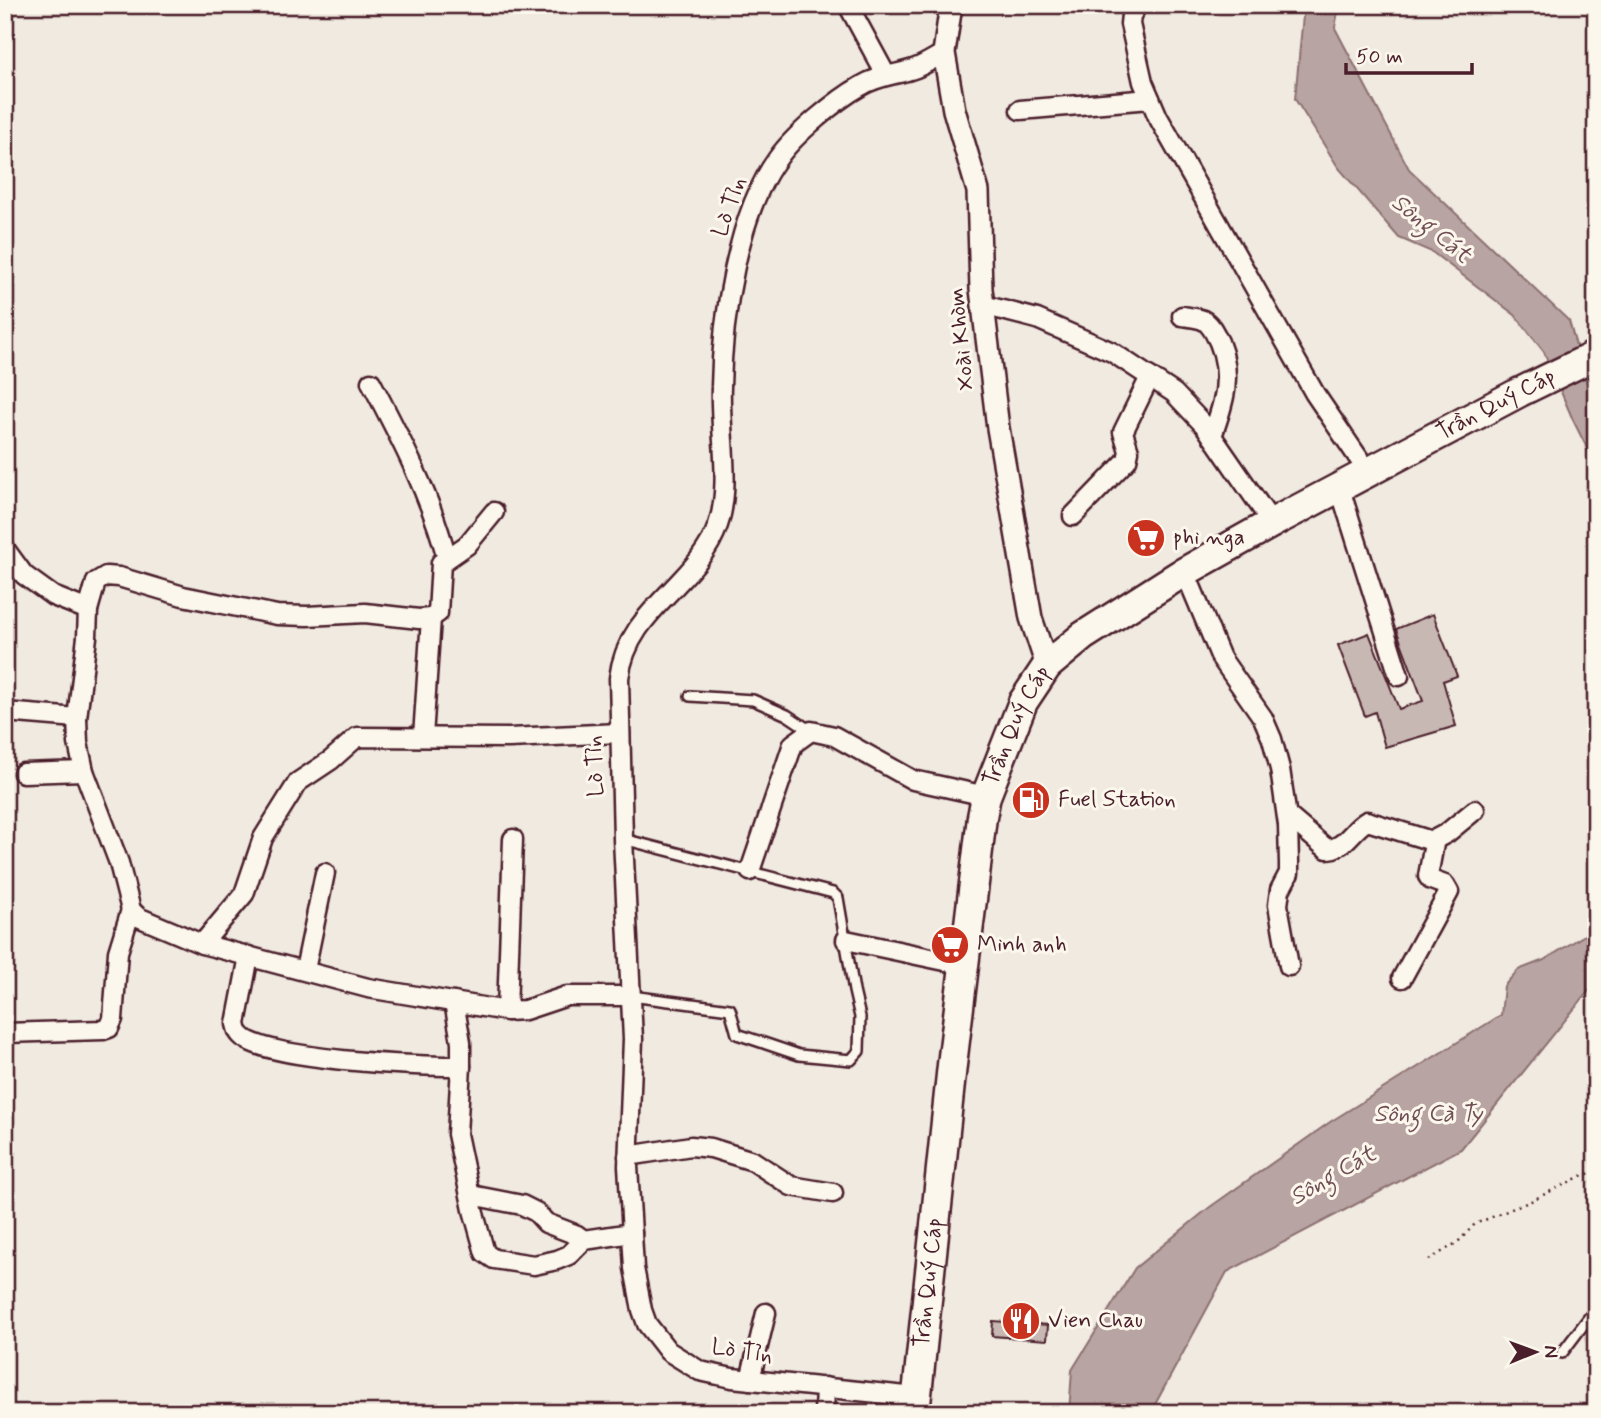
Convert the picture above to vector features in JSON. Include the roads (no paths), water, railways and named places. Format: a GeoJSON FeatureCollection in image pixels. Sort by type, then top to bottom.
{"type":"FeatureCollection","features":[{"type":"Feature","properties":{"kind":"main road","name":"Trần Quý Cáp"},"geometry":{"type":"LineString","coordinates":[[915,1405],[976,858],[986,796],[1013,722],[1033,684],[1047,666],[1104,622],[1185,572],[1368,472],[1596,355]]}},
{"type":"Feature","properties":{"kind":"street"},"geometry":{"type":"LineString","coordinates":[[848,5],[886,75]]}},
{"type":"Feature","properties":{"kind":"street","name":"Xoài Khòm"},"geometry":{"type":"LineString","coordinates":[[951,5],[944,53],[954,110],[978,191],[984,305],[1004,468],[1031,618],[1047,666]]}},
{"type":"Feature","properties":{"kind":"street"},"geometry":{"type":"LineString","coordinates":[[1138,5],[1130,24],[1143,82],[1158,117],[1315,394],[1368,472]]}},
{"type":"Feature","properties":{"kind":"street","name":"Lò Tỉn"},"geometry":{"type":"LineString","coordinates":[[915,1405],[825,1387],[751,1380],[700,1371],[668,1351],[648,1324],[642,1310],[634,1268],[628,1156],[634,1060],[623,839],[619,677],[621,661],[636,629],[706,548],[719,522],[723,477],[720,393],[725,331],[745,230],[758,195],[778,158],[791,143],[853,90],[886,75],[914,69],[944,53]]}},
{"type":"Feature","properties":{"kind":"street"},"geometry":{"type":"LineString","coordinates":[[1020,110],[1150,99]]}},
{"type":"Feature","properties":{"kind":"street"},"geometry":{"type":"LineString","coordinates":[[984,305],[1037,319],[1112,352],[1174,393],[1212,436],[1272,523]]}},
{"type":"Feature","properties":{"kind":"street"},"geometry":{"type":"LineString","coordinates":[[1182,316],[1204,321],[1213,330],[1224,354],[1227,372],[1225,399],[1212,436]]}},
{"type":"Feature","properties":{"kind":"street"},"geometry":{"type":"LineString","coordinates":[[1073,516],[1127,460],[1129,451],[1123,432],[1150,376]]}},
{"type":"Feature","properties":{"kind":"street"},"geometry":{"type":"LineString","coordinates":[[371,382],[424,486],[447,558]]}},
{"type":"Feature","properties":{"kind":"street"},"geometry":{"type":"LineString","coordinates":[[1340,489],[1399,676]]}},
{"type":"Feature","properties":{"kind":"street"},"geometry":{"type":"LineString","coordinates":[[494,512],[467,545],[441,563],[438,613],[431,618],[365,613],[277,615],[183,596],[120,576],[106,576],[96,582],[88,610],[88,637],[77,718],[78,743],[84,771],[119,863],[131,910],[138,917],[202,944],[368,988],[415,998],[507,1010],[525,1010],[567,996],[631,996]]}},
{"type":"Feature","properties":{"kind":"street"},"geometry":{"type":"LineString","coordinates":[[5,549],[23,575],[53,596],[88,610]]}},
{"type":"Feature","properties":{"kind":"street"},"geometry":{"type":"LineString","coordinates":[[1185,572],[1221,658],[1263,718],[1280,769],[1287,815],[1289,873],[1278,897],[1289,966]]}},
{"type":"Feature","properties":{"kind":"street"},"geometry":{"type":"LineString","coordinates":[[423,737],[431,618]]}},
{"type":"Feature","properties":{"kind":"street"},"geometry":{"type":"LineString","coordinates":[[5,712],[77,718]]}},
{"type":"Feature","properties":{"kind":"street"},"geometry":{"type":"LineString","coordinates":[[750,871],[793,744],[811,731],[834,736],[913,780],[986,796]]}},
{"type":"Feature","properties":{"kind":"street"},"geometry":{"type":"LineString","coordinates":[[202,944],[244,894],[263,838],[293,789],[303,777],[323,765],[357,737],[509,738],[620,733]]}},
{"type":"Feature","properties":{"kind":"street"},"geometry":{"type":"LineString","coordinates":[[23,773],[84,771]]}},
{"type":"Feature","properties":{"kind":"street"},"geometry":{"type":"LineString","coordinates":[[1287,815],[1327,849],[1334,849],[1367,821],[1432,841],[1447,833],[1475,810]]}},
{"type":"Feature","properties":{"kind":"street"},"geometry":{"type":"LineString","coordinates":[[507,1010],[513,839]]}},
{"type":"Feature","properties":{"kind":"street"},"geometry":{"type":"LineString","coordinates":[[1402,978],[1449,892],[1445,885],[1431,880],[1428,876],[1434,845],[1432,841]]}},
{"type":"Feature","properties":{"kind":"street"},"geometry":{"type":"LineString","coordinates":[[305,970],[324,873]]}},
{"type":"Feature","properties":{"kind":"street"},"geometry":{"type":"LineString","coordinates":[[5,1033],[109,1028],[113,1019],[118,952],[131,910]]}},
{"type":"Feature","properties":{"kind":"street"},"geometry":{"type":"LineString","coordinates":[[846,940],[964,965]]}},
{"type":"Feature","properties":{"kind":"street"},"geometry":{"type":"LineString","coordinates":[[249,956],[236,1024],[240,1034],[247,1040],[272,1049],[309,1056],[424,1067],[461,1066]]}},
{"type":"Feature","properties":{"kind":"street"},"geometry":{"type":"LineString","coordinates":[[454,1002],[461,1042],[457,1134],[480,1242],[485,1252],[494,1259],[534,1265],[569,1255],[584,1240],[632,1233]]}},
{"type":"Feature","properties":{"kind":"street"},"geometry":{"type":"LineString","coordinates":[[628,1156],[691,1146],[711,1148],[752,1161],[791,1186],[833,1193]]}},
{"type":"Feature","properties":{"kind":"street"},"geometry":{"type":"LineString","coordinates":[[471,1195],[522,1205],[536,1212],[547,1223],[584,1240]]}},
{"type":"Feature","properties":{"kind":"street"},"geometry":{"type":"LineString","coordinates":[[751,1380],[766,1313]]}},
{"type":"Feature","properties":{"kind":"street"},"geometry":{"type":"LineString","coordinates":[[824,1413],[825,1387]]}},
{"type":"Feature","properties":{"kind":"lane"},"geometry":{"type":"LineString","coordinates":[[690,696],[754,700],[787,715],[811,731]]}},
{"type":"Feature","properties":{"kind":"lane"},"geometry":{"type":"LineString","coordinates":[[623,839],[750,871],[833,894],[838,898],[860,1017],[859,1051],[851,1060],[800,1055],[737,1034],[730,1009],[631,996]]}},
{"type":"Feature","properties":{"kind":"lane"},"geometry":{"type":"LineString","coordinates":[[1562,1353],[1596,1312]]}},
{"type":"Feature","properties":{"kind":"water","name":"Sông Cát"},"geometry":{"type":"Polygon","coordinates":[[[1304,5],[1339,5],[1335,28],[1409,169],[1569,321],[1596,416],[1596,466],[1544,352],[1515,315],[1432,252],[1399,238],[1338,167],[1295,99],[1304,5]]]}},
{"type":"Feature","properties":{"kind":"water","name":"Sông Cà Ty"},"geometry":{"type":"Polygon","coordinates":[[[1596,928],[1596,982],[1461,1149],[1227,1272],[1152,1410],[1154,1413],[1069,1413],[1072,1370],[1135,1268],[1210,1207],[1330,1122],[1501,1015],[1504,986],[1518,970],[1544,960],[1596,928]]]}},
{"type":"Feature","properties":{"kind":"place","name":"phi nga"},"geometry":{"type":"Point","coordinates":[1146,538]}},
{"type":"Feature","properties":{"kind":"place","name":"Fuel Station"},"geometry":{"type":"Point","coordinates":[1031,800]}},
{"type":"Feature","properties":{"kind":"place","name":"Minh anh"},"geometry":{"type":"Point","coordinates":[950,945]}},
{"type":"Feature","properties":{"kind":"place","name":"Vien Chau"},"geometry":{"type":"Point","coordinates":[1021,1321]}}]}
